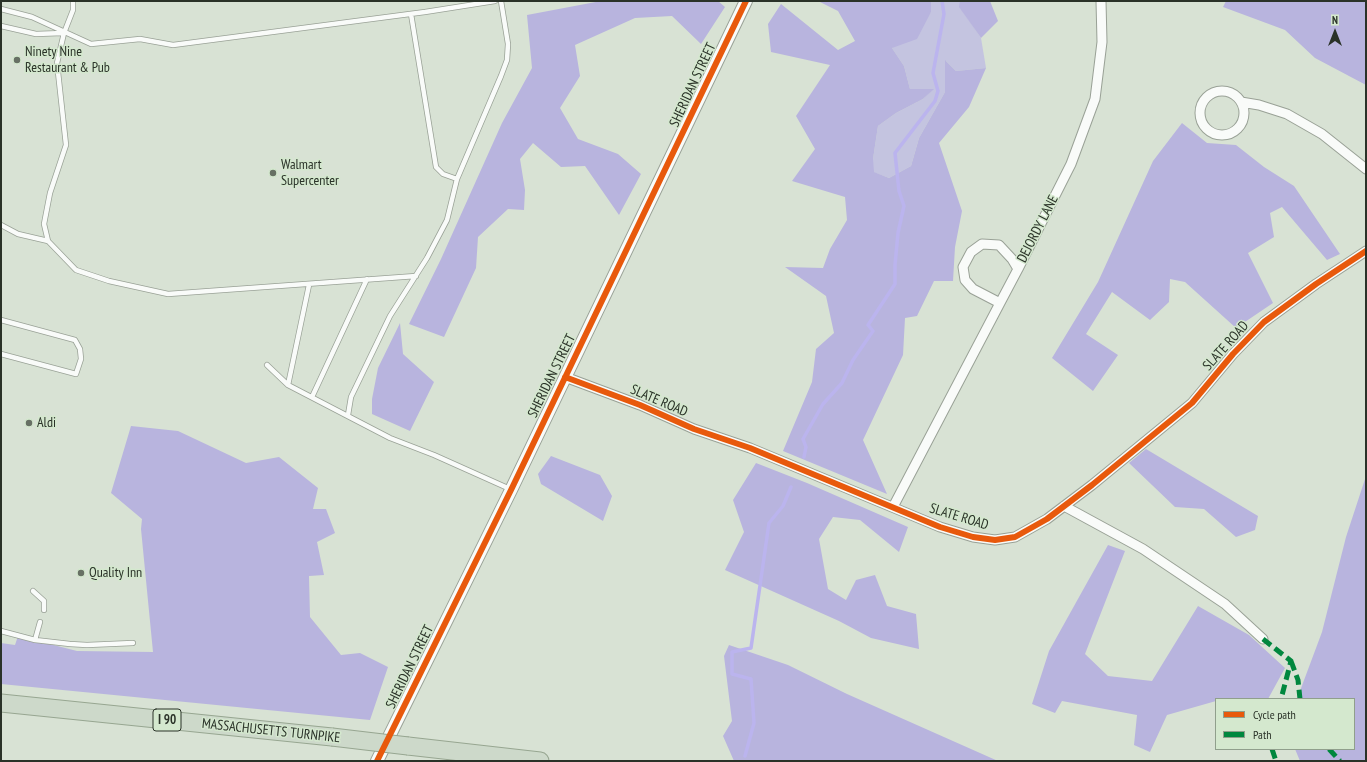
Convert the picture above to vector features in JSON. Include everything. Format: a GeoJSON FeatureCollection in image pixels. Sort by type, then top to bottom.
{"type":"FeatureCollection","features":[{"type":"Feature","properties":{"kind":"highway","name":"MASSACHUSETTS TURNPIKE"},"geometry":{"type":"LineString","coordinates":[[1,703],[332,737],[540,761]]}},
{"type":"Feature","properties":{"kind":"street","name":"SHERIDAN STREET"},"geometry":{"type":"LineString","coordinates":[[377,761],[511,490],[746,1]]}},
{"type":"Feature","properties":{"kind":"street","name":"DEJORDY LANE"},"geometry":{"type":"LineString","coordinates":[[1018,269],[1071,164],[1095,98],[1102,42],[1101,1]]}},
{"type":"Feature","properties":{"kind":"street"},"geometry":{"type":"LineString","coordinates":[[1241,102],[1244,117],[1242,124],[1230,134],[1215,134],[1203,125],[1200,112],[1201,105],[1210,94],[1224,91],[1231,93],[1241,102],[1259,105],[1287,114],[1322,134],[1366,168]]}},
{"type":"Feature","properties":{"kind":"street","name":"DEJORDY LANE"},"geometry":{"type":"LineString","coordinates":[[1000,303],[973,289],[965,280],[964,267],[971,252],[982,244],[999,245],[1012,259],[1018,269]]}},
{"type":"Feature","properties":{"kind":"street","name":"SLATE ROAD"},"geometry":{"type":"LineString","coordinates":[[565,377],[640,405],[694,429],[750,448],[806,473],[947,529],[973,537],[995,540],[1015,536],[1048,519],[1157,433],[1192,403],[1233,354],[1264,322],[1316,284],[1366,251]]}},
{"type":"Feature","properties":{"kind":"street"},"geometry":{"type":"LineString","coordinates":[[893,507],[1018,269]]}},
{"type":"Feature","properties":{"kind":"street"},"geometry":{"type":"LineString","coordinates":[[1064,506],[1156,558],[1225,604],[1263,639]]}},
{"type":"Feature","properties":{"kind":"lane"},"geometry":{"type":"LineString","coordinates":[[73,1],[73,10],[64,33],[57,63],[66,145],[50,193],[44,224],[48,241],[76,270],[109,281],[168,294],[416,276]]}},
{"type":"Feature","properties":{"kind":"lane"},"geometry":{"type":"LineString","coordinates":[[1,9],[32,17],[64,33],[91,44],[140,39],[173,45],[411,14],[495,1]]}},
{"type":"Feature","properties":{"kind":"lane"},"geometry":{"type":"LineString","coordinates":[[348,415],[351,397],[390,316],[416,276],[447,220],[457,179],[507,60],[508,44],[501,1]]}},
{"type":"Feature","properties":{"kind":"lane"},"geometry":{"type":"LineString","coordinates":[[411,14],[436,167],[443,174],[457,179]]}},
{"type":"Feature","properties":{"kind":"lane"},"geometry":{"type":"LineString","coordinates":[[1,26],[36,34],[64,33]]}},
{"type":"Feature","properties":{"kind":"lane"},"geometry":{"type":"LineString","coordinates":[[1,225],[18,234],[48,241]]}},
{"type":"Feature","properties":{"kind":"lane"},"geometry":{"type":"LineString","coordinates":[[312,397],[367,279]]}},
{"type":"Feature","properties":{"kind":"lane"},"geometry":{"type":"LineString","coordinates":[[288,385],[308,285]]}},
{"type":"Feature","properties":{"kind":"lane"},"geometry":{"type":"LineString","coordinates":[[1,320],[75,340],[80,349],[81,359],[76,374],[1,354]]}},
{"type":"Feature","properties":{"kind":"lane"},"geometry":{"type":"LineString","coordinates":[[267,365],[288,385],[390,438],[434,455],[511,490]]}},
{"type":"Feature","properties":{"kind":"lane"},"geometry":{"type":"LineString","coordinates":[[33,591],[44,601],[44,610]]}},
{"type":"Feature","properties":{"kind":"lane"},"geometry":{"type":"LineString","coordinates":[[35,640],[40,622]]}},
{"type":"Feature","properties":{"kind":"lane"},"geometry":{"type":"LineString","coordinates":[[1,631],[35,640],[87,645],[133,643]]}},
{"type":"Feature","properties":{"kind":"shaded area"},"geometry":{"type":"Polygon","coordinates":[[[601,1],[718,1],[725,7],[701,44],[672,16],[635,18],[575,45],[580,76],[560,108],[578,139],[618,154],[641,174],[619,215],[585,166],[561,167],[533,143],[520,159],[525,190],[524,210],[508,209],[478,237],[476,268],[444,337],[409,324],[441,259],[502,123],[532,68],[527,15],[601,1]]]}},
{"type":"Feature","properties":{"kind":"shaded area"},"geometry":{"type":"Polygon","coordinates":[[[818,1],[931,1],[931,12],[917,39],[892,48],[904,66],[910,89],[934,89],[923,99],[896,113],[878,126],[873,159],[874,172],[889,178],[911,166],[919,138],[945,92],[945,60],[956,71],[986,68],[969,107],[939,143],[962,211],[955,247],[953,281],[934,281],[917,316],[905,318],[903,355],[863,440],[887,494],[783,451],[812,382],[816,349],[834,333],[826,296],[785,267],[823,268],[830,249],[847,220],[845,197],[792,181],[815,149],[796,116],[830,65],[771,52],[768,24],[781,4],[838,50],[855,41],[838,11],[818,1]]]}},
{"type":"Feature","properties":{"kind":"shaded area"},"geometry":{"type":"Polygon","coordinates":[[[931,1],[960,1],[960,7],[981,38],[986,68],[956,71],[946,61],[945,92],[919,138],[911,166],[889,178],[873,172],[873,159],[878,126],[896,113],[923,99],[933,89],[910,89],[904,66],[892,48],[931,12],[931,1]]]}},
{"type":"Feature","properties":{"kind":"shaded area"},"geometry":{"type":"Polygon","coordinates":[[[960,1],[990,1],[998,21],[981,38],[959,7],[960,1]]]}},
{"type":"Feature","properties":{"kind":"shaded area"},"geometry":{"type":"Polygon","coordinates":[[[1226,1],[1366,1],[1366,85],[1315,58],[1285,30],[1223,7],[1226,1]]]}},
{"type":"Feature","properties":{"kind":"shaded area"},"geometry":{"type":"Polygon","coordinates":[[[1182,123],[1207,143],[1236,145],[1264,167],[1294,186],[1340,254],[1327,260],[1282,207],[1270,213],[1274,237],[1248,253],[1273,303],[1236,328],[1185,282],[1170,279],[1169,302],[1150,320],[1112,292],[1086,334],[1118,355],[1093,391],[1052,358],[1098,282],[1153,161],[1182,123]]]}},
{"type":"Feature","properties":{"kind":"shaded area"},"geometry":{"type":"Polygon","coordinates":[[[400,323],[403,354],[434,382],[410,431],[372,414],[372,399],[378,368],[400,323]]]}},
{"type":"Feature","properties":{"kind":"shaded area"},"geometry":{"type":"Polygon","coordinates":[[[131,426],[178,431],[246,463],[279,457],[318,488],[313,509],[326,509],[335,533],[317,542],[324,575],[309,576],[310,617],[341,655],[360,653],[388,667],[370,720],[1,684],[1,643],[15,645],[18,636],[77,651],[153,652],[141,529],[142,519],[111,493],[131,426]]]}},
{"type":"Feature","properties":{"kind":"shaded area"},"geometry":{"type":"Polygon","coordinates":[[[1146,449],[1258,516],[1255,530],[1236,537],[1204,509],[1175,507],[1129,463],[1146,449]]]}},
{"type":"Feature","properties":{"kind":"shaded area"},"geometry":{"type":"Polygon","coordinates":[[[551,456],[600,475],[612,496],[603,521],[541,484],[538,474],[551,456]]]}},
{"type":"Feature","properties":{"kind":"shaded area"},"geometry":{"type":"Polygon","coordinates":[[[756,463],[807,483],[908,527],[899,552],[860,520],[833,517],[819,539],[828,589],[846,600],[856,580],[875,575],[887,606],[916,614],[919,649],[871,638],[839,621],[725,570],[744,532],[733,500],[756,463]]]}},
{"type":"Feature","properties":{"kind":"shaded area"},"geometry":{"type":"Polygon","coordinates":[[[1366,476],[1366,761],[1300,761],[1295,750],[1355,750],[1355,698],[1297,698],[1322,632],[1346,537],[1366,476]]]}},
{"type":"Feature","properties":{"kind":"shaded area"},"geometry":{"type":"Polygon","coordinates":[[[1108,545],[1125,551],[1085,654],[1108,676],[1152,681],[1198,606],[1249,635],[1285,668],[1269,698],[1215,698],[1215,701],[1167,715],[1150,752],[1134,745],[1137,715],[1062,701],[1055,713],[1032,704],[1049,651],[1108,545]]]}},
{"type":"Feature","properties":{"kind":"shaded area"},"geometry":{"type":"Polygon","coordinates":[[[729,645],[788,665],[847,694],[998,761],[734,761],[723,736],[732,721],[724,656],[729,645]]]}},
{"type":"Feature","properties":{"kind":"waterway"},"geometry":{"type":"LineString","coordinates":[[804,457],[806,447],[803,439],[823,404],[842,383],[853,360],[873,331],[868,325],[895,284],[898,233],[904,206],[899,191],[895,153],[935,101],[938,91],[933,73],[944,14],[942,1]]}},
{"type":"Feature","properties":{"kind":"waterway"},"geometry":{"type":"LineString","coordinates":[[745,756],[754,723],[751,679],[732,674],[732,652],[751,648],[769,523],[783,506],[791,487]]}},
{"type":"Feature","properties":{"kind":"marked path"},"geometry":{"type":"LineString","coordinates":[[1263,639],[1291,661],[1281,698]]}},
{"type":"Feature","properties":{"kind":"marked path"},"geometry":{"type":"LineString","coordinates":[[1291,661],[1298,680],[1300,698]]}},
{"type":"Feature","properties":{"kind":"marked path"},"geometry":{"type":"LineString","coordinates":[[1272,750],[1276,761]]}},
{"type":"Feature","properties":{"kind":"marked path"},"geometry":{"type":"LineString","coordinates":[[1330,750],[1340,761]]}},
{"type":"Feature","properties":{"kind":"cycle path"},"geometry":{"type":"LineString","coordinates":[[377,761],[511,490],[746,1]]}},
{"type":"Feature","properties":{"kind":"cycle path"},"geometry":{"type":"LineString","coordinates":[[565,377],[640,405],[694,429],[750,448],[940,527],[973,537],[995,540],[1015,537],[1047,519],[1092,485],[1192,403],[1233,354],[1264,322],[1316,284],[1366,251]]}},
{"type":"Feature","properties":{"kind":"place","name":"Ninety Nine Restaurant & Pub"},"geometry":{"type":"Point","coordinates":[17,60]}},
{"type":"Feature","properties":{"kind":"place","name":"Walmart Supercenter"},"geometry":{"type":"Point","coordinates":[273,173]}},
{"type":"Feature","properties":{"kind":"place","name":"Aldi"},"geometry":{"type":"Point","coordinates":[29,423]}},
{"type":"Feature","properties":{"kind":"place","name":"Quality Inn"},"geometry":{"type":"Point","coordinates":[81,573]}}]}
